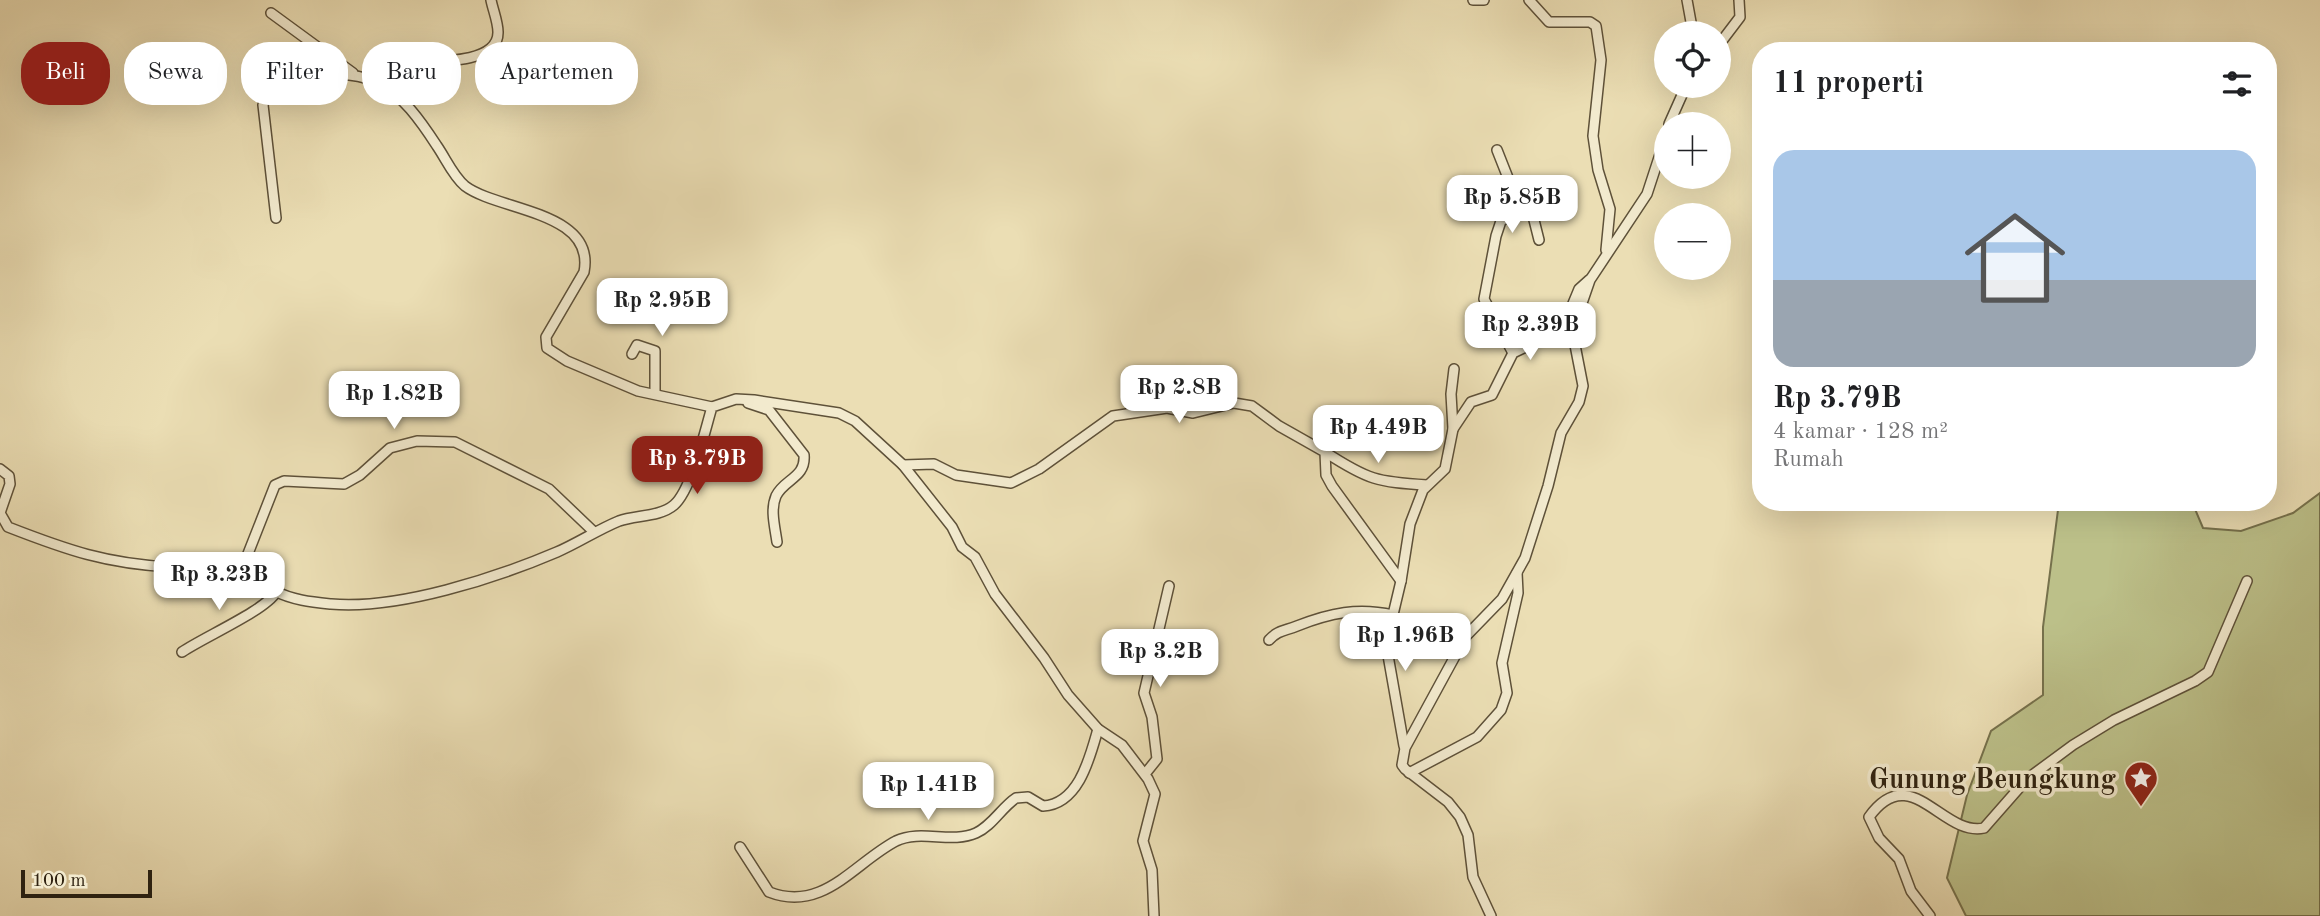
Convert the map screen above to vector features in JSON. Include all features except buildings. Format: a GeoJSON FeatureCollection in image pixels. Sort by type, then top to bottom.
{"type":"FeatureCollection","features":[{"type":"Feature","properties":{"kind":"street"},"geometry":{"type":"LineString","coordinates":[[461,62],[493,44],[498,33],[491,0]]}},
{"type":"Feature","properties":{"kind":"street"},"geometry":{"type":"LineString","coordinates":[[1473,0],[1484,0]]}},
{"type":"Feature","properties":{"kind":"street"},"geometry":{"type":"LineString","coordinates":[[1529,0],[1549,22],[1590,22],[1596,26],[1601,60],[1593,136],[1598,170],[1610,209],[1606,252]]}},
{"type":"Feature","properties":{"kind":"street"},"geometry":{"type":"LineString","coordinates":[[1687,0],[1692,21]]}},
{"type":"Feature","properties":{"kind":"street"},"geometry":{"type":"LineString","coordinates":[[1731,29],[1740,18],[1739,0]]}},
{"type":"Feature","properties":{"kind":"street"},"geometry":{"type":"LineString","coordinates":[[271,13],[353,74]]}},
{"type":"Feature","properties":{"kind":"street"},"geometry":{"type":"LineString","coordinates":[[276,218],[263,105],[266,93],[274,85],[332,72],[362,76]]}},
{"type":"Feature","properties":{"kind":"street"},"geometry":{"type":"LineString","coordinates":[[406,105],[465,185],[482,196],[556,221],[570,231],[580,244],[586,263],[584,272],[546,337],[547,348],[567,361],[638,391],[712,407],[736,399],[770,401],[839,413],[855,421],[903,465],[952,527],[962,547],[975,557],[995,594],[1044,657],[1068,695],[1098,729],[1122,745],[1145,774],[1155,794],[1143,841],[1152,870],[1154,916]]}},
{"type":"Feature","properties":{"kind":"street"},"geometry":{"type":"LineString","coordinates":[[1497,150],[1511,188],[1530,204],[1539,240]]}},
{"type":"Feature","properties":{"kind":"street"},"geometry":{"type":"LineString","coordinates":[[1491,916],[1474,877],[1468,835],[1460,817],[1448,802],[1402,765],[1405,748],[1466,636],[1502,599],[1525,558],[1549,486],[1561,433],[1579,402],[1583,386],[1574,345],[1581,306],[1590,280],[1606,252],[1647,194],[1654,173]]}},
{"type":"Feature","properties":{"kind":"street"},"geometry":{"type":"LineString","coordinates":[[1513,353],[1484,299],[1496,236],[1502,221],[1508,214],[1530,204]]}},
{"type":"Feature","properties":{"kind":"street"},"geometry":{"type":"LineString","coordinates":[[1453,429],[1471,402],[1487,398],[1495,391],[1513,353],[1562,330],[1579,289],[1590,280]]}},
{"type":"Feature","properties":{"kind":"street"},"geometry":{"type":"LineString","coordinates":[[632,354],[637,345],[655,351],[655,393]]}},
{"type":"Feature","properties":{"kind":"street"},"geometry":{"type":"LineString","coordinates":[[1405,748],[1386,654],[1402,581],[1408,533],[1427,485],[1445,469],[1453,429],[1450,407],[1454,369]]}},
{"type":"Feature","properties":{"kind":"street"},"geometry":{"type":"LineString","coordinates":[[736,399],[768,410],[804,456],[799,474],[776,495],[773,509],[777,542]]}},
{"type":"Feature","properties":{"kind":"street"},"geometry":{"type":"LineString","coordinates":[[903,465],[934,464],[956,475],[1011,483],[1038,470],[1113,416],[1167,408],[1193,413],[1234,403],[1252,406],[1279,426],[1356,472],[1381,482],[1427,485]]}},
{"type":"Feature","properties":{"kind":"street"},"geometry":{"type":"LineString","coordinates":[[0,469],[9,477],[10,484],[1,518],[8,527],[54,545],[119,564],[175,567],[223,564],[242,569],[276,592],[300,600],[335,604],[425,595],[558,551],[622,520],[667,510],[676,503],[712,407]]}},
{"type":"Feature","properties":{"kind":"street"},"geometry":{"type":"LineString","coordinates":[[242,569],[275,485],[284,481],[344,484],[360,475],[383,452],[417,441],[455,442],[476,451],[549,489],[594,532]]}},
{"type":"Feature","properties":{"kind":"street"},"geometry":{"type":"LineString","coordinates":[[1325,452],[1326,475],[1332,486],[1402,581]]}},
{"type":"Feature","properties":{"kind":"street"},"geometry":{"type":"LineString","coordinates":[[1409,773],[1477,737],[1501,710],[1507,693],[1502,663],[1518,593],[1517,573]]}},
{"type":"Feature","properties":{"kind":"street"},"geometry":{"type":"LineString","coordinates":[[1930,916],[1911,891],[1899,859],[1871,827],[1869,817],[1877,807],[1890,798],[1910,796],[1924,800],[1957,824],[1973,830],[1984,828],[2027,779],[2073,744],[2208,672],[2247,580]]}},
{"type":"Feature","properties":{"kind":"street"},"geometry":{"type":"LineString","coordinates":[[1145,774],[1157,759],[1152,718],[1144,694],[1169,586]]}},
{"type":"Feature","properties":{"kind":"street"},"geometry":{"type":"LineString","coordinates":[[182,652],[208,634],[254,611],[276,592]]}},
{"type":"Feature","properties":{"kind":"street"},"geometry":{"type":"LineString","coordinates":[[1269,640],[1280,630],[1336,613],[1354,610],[1393,615]]}},
{"type":"Feature","properties":{"kind":"street"},"geometry":{"type":"LineString","coordinates":[[740,847],[769,892],[789,897],[818,894],[904,838],[976,833],[1012,800],[1020,797],[1028,797],[1043,807],[1057,803],[1083,775],[1098,729]]}},
{"type":"Feature","properties":{"kind":"green space"},"geometry":{"type":"Polygon","coordinates":[[[2320,493],[2320,916],[1966,916],[1947,878],[1967,795],[1991,731],[2043,695],[2043,627],[2058,511],[2196,511],[2203,528],[2241,531],[2293,513],[2320,493]]]}},
{"type":"Feature","properties":{"kind":"place","name":"Gunung Beungkung"},"geometry":{"type":"Point","coordinates":[2141,808]}}]}
